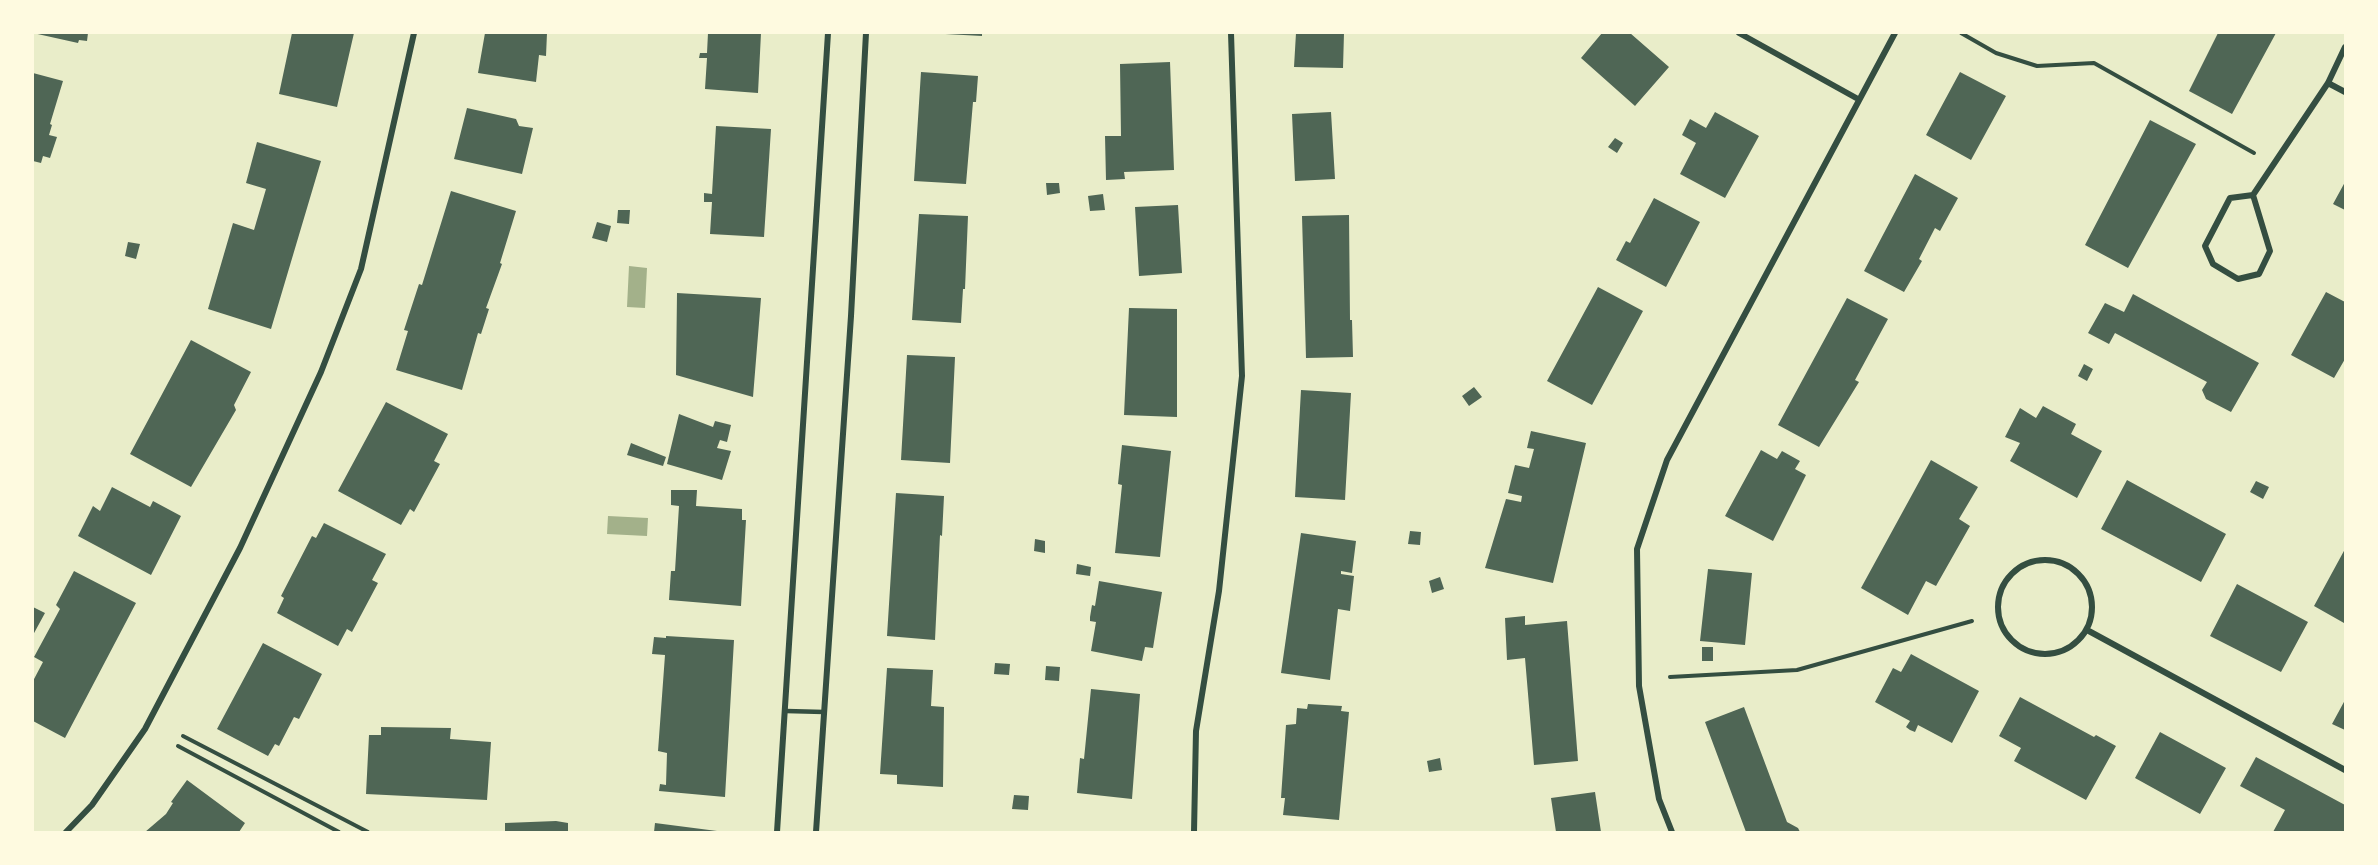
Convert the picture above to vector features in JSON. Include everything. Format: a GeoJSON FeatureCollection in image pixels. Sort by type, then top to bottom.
{"type":"FeatureCollection","features":[{"type":"Feature","properties":{"kind":"street"},"geometry":{"type":"LineString","coordinates":[[66,832],[93,805],[145,729],[240,548],[321,372],[361,269],[414,33]]}},
{"type":"Feature","properties":{"kind":"street"},"geometry":{"type":"LineString","coordinates":[[777,832],[828,33]]}},
{"type":"Feature","properties":{"kind":"street"},"geometry":{"type":"LineString","coordinates":[[816,832],[851,316],[866,33]]}},
{"type":"Feature","properties":{"kind":"street"},"geometry":{"type":"LineString","coordinates":[[1194,832],[1196,731],[1219,591],[1242,376],[1231,33]]}},
{"type":"Feature","properties":{"kind":"street"},"geometry":{"type":"LineString","coordinates":[[1739,33],[1858,99]]}},
{"type":"Feature","properties":{"kind":"street"},"geometry":{"type":"LineString","coordinates":[[1672,832],[1659,799],[1639,686],[1637,549],[1667,460],[1894,33]]}},
{"type":"Feature","properties":{"kind":"street"},"geometry":{"type":"LineString","coordinates":[[2253,195],[2270,252],[2259,273],[2238,279],[2213,264],[2205,246],[2230,198],[2253,195],[2328,83],[2345,47]]}},
{"type":"Feature","properties":{"kind":"street"},"geometry":{"type":"LineString","coordinates":[[2328,83],[2345,92]]}},
{"type":"Feature","properties":{"kind":"street"},"geometry":{"type":"LineString","coordinates":[[2046,560],[2062,562],[2076,570],[2086,583],[2092,598],[2092,614],[2087,630],[2077,643],[2062,652],[2045,655],[2028,652],[2013,643],[2003,630],[1997,614],[1998,597],[2004,582],[2015,570],[2030,562],[2046,560]]}},
{"type":"Feature","properties":{"kind":"street"},"geometry":{"type":"LineString","coordinates":[[2087,630],[2345,770]]}},
{"type":"Feature","properties":{"kind":"lane"},"geometry":{"type":"LineString","coordinates":[[786,711],[824,712]]}},
{"type":"Feature","properties":{"kind":"path"},"geometry":{"type":"LineString","coordinates":[[1961,33],[1996,53],[2037,66],[2094,63],[2257,155]]}},
{"type":"Feature","properties":{"kind":"path"},"geometry":{"type":"LineString","coordinates":[[1670,677],[1797,670],[1972,621]]}},
{"type":"Feature","properties":{"kind":"path"},"geometry":{"type":"LineString","coordinates":[[183,735],[368,832]]}},
{"type":"Feature","properties":{"kind":"path"},"geometry":{"type":"LineString","coordinates":[[178,746],[339,832]]}},
{"type":"Feature","properties":{"kind":"shaded area"},"geometry":{"type":"Polygon","coordinates":[[[629,266],[647,268],[645,308],[627,307],[629,266]]]}},
{"type":"Feature","properties":{"kind":"shaded area"},"geometry":{"type":"Polygon","coordinates":[[[608,516],[648,518],[647,536],[607,534],[608,516]]]}},
{"type":"Feature","properties":{"kind":"building"},"geometry":{"type":"Polygon","coordinates":[[[33,33],[88,33],[87,41],[79,40],[78,43],[33,33]]]}},
{"type":"Feature","properties":{"kind":"building"},"geometry":{"type":"Polygon","coordinates":[[[292,33],[354,33],[337,107],[279,94],[292,33]]]}},
{"type":"Feature","properties":{"kind":"building"},"geometry":{"type":"Polygon","coordinates":[[[485,33],[547,33],[546,56],[539,55],[536,82],[478,73],[485,33]]]}},
{"type":"Feature","properties":{"kind":"building"},"geometry":{"type":"Polygon","coordinates":[[[708,33],[761,33],[758,93],[705,89],[707,58],[699,58],[700,53],[707,53],[708,33]]]}},
{"type":"Feature","properties":{"kind":"building"},"geometry":{"type":"Polygon","coordinates":[[[927,33],[982,33],[982,36],[927,33]]]}},
{"type":"Feature","properties":{"kind":"building"},"geometry":{"type":"Polygon","coordinates":[[[1296,33],[1344,33],[1343,68],[1294,67],[1296,33]]]}},
{"type":"Feature","properties":{"kind":"building"},"geometry":{"type":"Polygon","coordinates":[[[1602,33],[1630,33],[1669,67],[1635,106],[1581,58],[1602,33]]]}},
{"type":"Feature","properties":{"kind":"building"},"geometry":{"type":"Polygon","coordinates":[[[2218,33],[2276,33],[2232,114],[2189,91],[2218,33]]]}},
{"type":"Feature","properties":{"kind":"building"},"geometry":{"type":"Polygon","coordinates":[[[1170,62],[1174,170],[1124,172],[1125,179],[1106,180],[1105,136],[1121,136],[1120,64],[1170,62]]]}},
{"type":"Feature","properties":{"kind":"building"},"geometry":{"type":"Polygon","coordinates":[[[921,72],[978,76],[976,102],[973,102],[966,184],[914,181],[921,72]]]}},
{"type":"Feature","properties":{"kind":"building"},"geometry":{"type":"Polygon","coordinates":[[[1960,72],[2006,96],[1971,160],[1926,135],[1960,72]]]}},
{"type":"Feature","properties":{"kind":"building"},"geometry":{"type":"Polygon","coordinates":[[[33,73],[63,81],[50,124],[52,125],[49,135],[57,137],[50,158],[43,156],[41,163],[33,161],[33,73]]]}},
{"type":"Feature","properties":{"kind":"building"},"geometry":{"type":"Polygon","coordinates":[[[467,108],[516,119],[519,126],[533,128],[522,174],[454,159],[467,108]]]}},
{"type":"Feature","properties":{"kind":"building"},"geometry":{"type":"Polygon","coordinates":[[[1331,112],[1335,179],[1295,181],[1292,114],[1331,112]]]}},
{"type":"Feature","properties":{"kind":"building"},"geometry":{"type":"Polygon","coordinates":[[[1715,112],[1759,136],[1725,198],[1680,174],[1696,143],[1682,135],[1690,119],[1706,128],[1715,112]]]}},
{"type":"Feature","properties":{"kind":"building"},"geometry":{"type":"Polygon","coordinates":[[[2150,120],[2196,144],[2128,268],[2085,245],[2150,120]]]}},
{"type":"Feature","properties":{"kind":"building"},"geometry":{"type":"Polygon","coordinates":[[[716,126],[771,129],[764,237],[710,234],[712,202],[704,202],[704,193],[712,194],[716,126]]]}},
{"type":"Feature","properties":{"kind":"building"},"geometry":{"type":"Polygon","coordinates":[[[1615,138],[1623,143],[1617,153],[1608,147],[1615,138]]]}},
{"type":"Feature","properties":{"kind":"building"},"geometry":{"type":"Polygon","coordinates":[[[257,142],[321,161],[271,329],[208,309],[233,223],[254,230],[266,189],[246,183],[257,142]]]}},
{"type":"Feature","properties":{"kind":"building"},"geometry":{"type":"Polygon","coordinates":[[[1915,174],[1958,198],[1940,231],[1935,228],[1919,259],[1922,261],[1904,292],[1864,271],[1915,174]]]}},
{"type":"Feature","properties":{"kind":"building"},"geometry":{"type":"Polygon","coordinates":[[[2345,182],[2345,210],[2333,204],[2345,182]]]}},
{"type":"Feature","properties":{"kind":"building"},"geometry":{"type":"Polygon","coordinates":[[[1046,183],[1059,183],[1060,193],[1047,195],[1046,183]]]}},
{"type":"Feature","properties":{"kind":"building"},"geometry":{"type":"Polygon","coordinates":[[[451,191],[516,211],[500,263],[502,264],[486,308],[489,309],[481,334],[478,333],[462,390],[396,370],[408,331],[404,330],[419,284],[422,285],[451,191]]]}},
{"type":"Feature","properties":{"kind":"building"},"geometry":{"type":"Polygon","coordinates":[[[1103,194],[1105,210],[1090,211],[1088,196],[1103,194]]]}},
{"type":"Feature","properties":{"kind":"building"},"geometry":{"type":"Polygon","coordinates":[[[1654,198],[1700,222],[1666,287],[1616,260],[1626,241],[1630,243],[1654,198]]]}},
{"type":"Feature","properties":{"kind":"building"},"geometry":{"type":"Polygon","coordinates":[[[1178,205],[1182,273],[1139,276],[1135,207],[1178,205]]]}},
{"type":"Feature","properties":{"kind":"building"},"geometry":{"type":"Polygon","coordinates":[[[618,210],[630,210],[629,224],[617,223],[618,210]]]}},
{"type":"Feature","properties":{"kind":"building"},"geometry":{"type":"Polygon","coordinates":[[[919,214],[968,216],[961,323],[912,320],[919,214]]]}},
{"type":"Feature","properties":{"kind":"building"},"geometry":{"type":"Polygon","coordinates":[[[1349,215],[1350,320],[1352,320],[1353,357],[1306,358],[1302,216],[1349,215]]]}},
{"type":"Feature","properties":{"kind":"building"},"geometry":{"type":"Polygon","coordinates":[[[597,222],[611,226],[607,242],[592,238],[597,222]]]}},
{"type":"Feature","properties":{"kind":"building"},"geometry":{"type":"Polygon","coordinates":[[[128,242],[140,244],[136,259],[125,256],[128,242]]]}},
{"type":"Feature","properties":{"kind":"building"},"geometry":{"type":"Polygon","coordinates":[[[1598,287],[1643,311],[1592,405],[1547,381],[1598,287]]]}},
{"type":"Feature","properties":{"kind":"building"},"geometry":{"type":"Polygon","coordinates":[[[2326,292],[2345,302],[2345,359],[2334,378],[2291,355],[2326,292]]]}},
{"type":"Feature","properties":{"kind":"building"},"geometry":{"type":"Polygon","coordinates":[[[677,293],[761,298],[753,397],[676,375],[677,293]]]}},
{"type":"Feature","properties":{"kind":"building"},"geometry":{"type":"Polygon","coordinates":[[[2133,294],[2259,363],[2231,412],[2206,399],[2202,390],[2207,382],[2115,333],[2109,344],[2088,333],[2105,303],[2124,312],[2133,294]]]}},
{"type":"Feature","properties":{"kind":"building"},"geometry":{"type":"Polygon","coordinates":[[[1847,298],[1888,319],[1855,380],[1859,382],[1819,447],[1778,425],[1847,298]]]}},
{"type":"Feature","properties":{"kind":"building"},"geometry":{"type":"Polygon","coordinates":[[[1129,308],[1177,309],[1177,417],[1124,415],[1129,308]]]}},
{"type":"Feature","properties":{"kind":"building"},"geometry":{"type":"Polygon","coordinates":[[[191,340],[251,372],[234,405],[236,410],[191,487],[130,454],[191,340]]]}},
{"type":"Feature","properties":{"kind":"building"},"geometry":{"type":"Polygon","coordinates":[[[907,355],[955,357],[950,463],[901,460],[907,355]]]}},
{"type":"Feature","properties":{"kind":"building"},"geometry":{"type":"Polygon","coordinates":[[[2084,364],[2093,369],[2087,381],[2078,376],[2084,364]]]}},
{"type":"Feature","properties":{"kind":"building"},"geometry":{"type":"Polygon","coordinates":[[[1474,387],[1482,397],[1469,406],[1462,396],[1474,387]]]}},
{"type":"Feature","properties":{"kind":"building"},"geometry":{"type":"Polygon","coordinates":[[[1301,390],[1351,393],[1345,500],[1295,497],[1301,390]]]}},
{"type":"Feature","properties":{"kind":"building"},"geometry":{"type":"Polygon","coordinates":[[[386,402],[448,434],[434,461],[440,464],[414,512],[410,509],[401,525],[338,491],[386,402]]]}},
{"type":"Feature","properties":{"kind":"building"},"geometry":{"type":"Polygon","coordinates":[[[2043,406],[2076,424],[2071,434],[2102,451],[2077,498],[2010,461],[2020,443],[2005,437],[2020,408],[2036,418],[2043,406]]]}},
{"type":"Feature","properties":{"kind":"building"},"geometry":{"type":"Polygon","coordinates":[[[679,414],[713,427],[715,421],[731,425],[727,442],[720,440],[717,448],[731,451],[722,480],[667,464],[679,414]]]}},
{"type":"Feature","properties":{"kind":"building"},"geometry":{"type":"Polygon","coordinates":[[[1531,431],[1586,443],[1553,583],[1485,568],[1506,499],[1521,502],[1522,496],[1508,493],[1515,465],[1529,468],[1534,449],[1527,448],[1531,431]]]}},
{"type":"Feature","properties":{"kind":"building"},"geometry":{"type":"Polygon","coordinates":[[[631,443],[666,457],[663,466],[627,455],[631,443]]]}},
{"type":"Feature","properties":{"kind":"building"},"geometry":{"type":"Polygon","coordinates":[[[1122,445],[1171,451],[1160,557],[1115,553],[1122,485],[1118,484],[1122,445]]]}},
{"type":"Feature","properties":{"kind":"building"},"geometry":{"type":"Polygon","coordinates":[[[1761,450],[1777,459],[1782,451],[1800,461],[1795,469],[1806,475],[1773,541],[1725,516],[1761,450]]]}},
{"type":"Feature","properties":{"kind":"building"},"geometry":{"type":"Polygon","coordinates":[[[1931,460],[1978,487],[1959,519],[1970,526],[1936,586],[1926,581],[1908,615],[1861,588],[1931,460]]]}},
{"type":"Feature","properties":{"kind":"building"},"geometry":{"type":"Polygon","coordinates":[[[2127,480],[2226,534],[2201,582],[2101,529],[2127,480]]]}},
{"type":"Feature","properties":{"kind":"building"},"geometry":{"type":"Polygon","coordinates":[[[2256,481],[2269,487],[2263,499],[2250,492],[2256,481]]]}},
{"type":"Feature","properties":{"kind":"building"},"geometry":{"type":"Polygon","coordinates":[[[112,487],[150,507],[153,501],[181,516],[151,575],[78,536],[93,506],[100,511],[112,487]]]}},
{"type":"Feature","properties":{"kind":"building"},"geometry":{"type":"Polygon","coordinates":[[[671,490],[697,490],[696,506],[742,509],[742,520],[746,520],[741,606],[669,600],[671,571],[675,571],[679,506],[671,505],[671,490]]]}},
{"type":"Feature","properties":{"kind":"building"},"geometry":{"type":"Polygon","coordinates":[[[896,493],[944,496],[935,640],[887,636],[896,493]]]}},
{"type":"Feature","properties":{"kind":"building"},"geometry":{"type":"Polygon","coordinates":[[[324,523],[386,554],[372,580],[378,583],[352,632],[347,629],[338,646],[277,613],[284,598],[281,596],[312,536],[316,538],[324,523]]]}},
{"type":"Feature","properties":{"kind":"building"},"geometry":{"type":"Polygon","coordinates":[[[1410,531],[1421,532],[1420,545],[1408,544],[1410,531]]]}},
{"type":"Feature","properties":{"kind":"building"},"geometry":{"type":"Polygon","coordinates":[[[1301,533],[1356,541],[1352,573],[1341,571],[1341,574],[1354,576],[1350,611],[1338,609],[1330,680],[1281,673],[1301,533]]]}},
{"type":"Feature","properties":{"kind":"building"},"geometry":{"type":"Polygon","coordinates":[[[1035,539],[1045,541],[1045,553],[1034,551],[1035,539]]]}},
{"type":"Feature","properties":{"kind":"building"},"geometry":{"type":"Polygon","coordinates":[[[2345,549],[2345,620],[2344,623],[2314,606],[2345,549]]]}},
{"type":"Feature","properties":{"kind":"building"},"geometry":{"type":"Polygon","coordinates":[[[1077,564],[1091,567],[1090,576],[1076,574],[1077,564]]]}},
{"type":"Feature","properties":{"kind":"building"},"geometry":{"type":"Polygon","coordinates":[[[1708,569],[1752,573],[1745,645],[1700,641],[1708,569]]]}},
{"type":"Feature","properties":{"kind":"building"},"geometry":{"type":"Polygon","coordinates":[[[74,571],[136,603],[65,738],[33,721],[33,681],[43,662],[34,657],[60,609],[56,605],[74,571]]]}},
{"type":"Feature","properties":{"kind":"building"},"geometry":{"type":"Polygon","coordinates":[[[1440,577],[1444,589],[1432,593],[1429,581],[1440,577]]]}},
{"type":"Feature","properties":{"kind":"building"},"geometry":{"type":"Polygon","coordinates":[[[1099,581],[1162,592],[1153,648],[1145,647],[1142,661],[1091,651],[1096,622],[1090,621],[1090,617],[1092,605],[1095,606],[1099,581]]]}},
{"type":"Feature","properties":{"kind":"building"},"geometry":{"type":"Polygon","coordinates":[[[2237,584],[2308,622],[2281,672],[2210,636],[2237,584]]]}},
{"type":"Feature","properties":{"kind":"building"},"geometry":{"type":"Polygon","coordinates":[[[33,607],[45,613],[33,635],[33,607]]]}},
{"type":"Feature","properties":{"kind":"building"},"geometry":{"type":"Polygon","coordinates":[[[1525,616],[1525,625],[1567,621],[1578,761],[1534,765],[1525,658],[1507,660],[1505,618],[1525,616]]]}},
{"type":"Feature","properties":{"kind":"building"},"geometry":{"type":"Polygon","coordinates":[[[666,636],[734,640],[725,797],[659,791],[660,784],[666,785],[667,753],[658,751],[665,655],[652,654],[654,637],[666,638],[666,636]]]}},
{"type":"Feature","properties":{"kind":"building"},"geometry":{"type":"Polygon","coordinates":[[[263,643],[322,674],[299,719],[294,717],[279,746],[275,744],[268,756],[217,729],[263,643]]]}},
{"type":"Feature","properties":{"kind":"building"},"geometry":{"type":"Polygon","coordinates":[[[1702,647],[1713,647],[1713,661],[1702,661],[1702,647]]]}},
{"type":"Feature","properties":{"kind":"building"},"geometry":{"type":"Polygon","coordinates":[[[1911,654],[1979,691],[1952,743],[1918,725],[1915,732],[1910,730],[1906,727],[1910,721],[1875,702],[1893,668],[1901,672],[1911,654]]]}},
{"type":"Feature","properties":{"kind":"building"},"geometry":{"type":"Polygon","coordinates":[[[995,663],[1010,664],[1009,675],[994,674],[995,663]]]}},
{"type":"Feature","properties":{"kind":"building"},"geometry":{"type":"Polygon","coordinates":[[[1046,666],[1060,667],[1059,681],[1045,680],[1046,666]]]}},
{"type":"Feature","properties":{"kind":"building"},"geometry":{"type":"Polygon","coordinates":[[[887,668],[933,670],[931,706],[944,707],[943,787],[897,784],[897,775],[880,774],[887,668]]]}},
{"type":"Feature","properties":{"kind":"building"},"geometry":{"type":"Polygon","coordinates":[[[1091,689],[1140,694],[1132,799],[1077,793],[1080,758],[1084,759],[1091,689]]]}},
{"type":"Feature","properties":{"kind":"building"},"geometry":{"type":"Polygon","coordinates":[[[2020,697],[2094,737],[2096,735],[2116,746],[2086,800],[2014,761],[2021,748],[1999,736],[2020,697]]]}},
{"type":"Feature","properties":{"kind":"building"},"geometry":{"type":"Polygon","coordinates":[[[2345,700],[2345,730],[2332,724],[2345,700]]]}},
{"type":"Feature","properties":{"kind":"building"},"geometry":{"type":"Polygon","coordinates":[[[1308,704],[1342,706],[1341,711],[1349,712],[1339,820],[1283,815],[1285,798],[1281,798],[1286,725],[1296,724],[1297,708],[1307,709],[1308,704]]]}},
{"type":"Feature","properties":{"kind":"building"},"geometry":{"type":"Polygon","coordinates":[[[1744,707],[1787,822],[1798,828],[1800,832],[1746,832],[1705,722],[1744,707]]]}},
{"type":"Feature","properties":{"kind":"building"},"geometry":{"type":"Polygon","coordinates":[[[381,727],[451,728],[450,739],[491,742],[487,800],[366,794],[369,735],[381,735],[381,727]]]}},
{"type":"Feature","properties":{"kind":"building"},"geometry":{"type":"Polygon","coordinates":[[[2160,732],[2226,768],[2200,814],[2135,778],[2160,732]]]}},
{"type":"Feature","properties":{"kind":"building"},"geometry":{"type":"Polygon","coordinates":[[[2256,757],[2345,805],[2345,832],[2273,832],[2285,810],[2240,786],[2256,757]]]}},
{"type":"Feature","properties":{"kind":"building"},"geometry":{"type":"Polygon","coordinates":[[[1440,758],[1442,770],[1429,772],[1427,761],[1440,758]]]}},
{"type":"Feature","properties":{"kind":"building"},"geometry":{"type":"Polygon","coordinates":[[[187,780],[245,823],[239,832],[145,832],[166,814],[173,803],[171,802],[187,780]]]}},
{"type":"Feature","properties":{"kind":"building"},"geometry":{"type":"Polygon","coordinates":[[[1595,792],[1601,832],[1556,832],[1551,798],[1595,792]]]}},
{"type":"Feature","properties":{"kind":"building"},"geometry":{"type":"Polygon","coordinates":[[[1014,795],[1029,796],[1028,810],[1012,809],[1014,795]]]}},
{"type":"Feature","properties":{"kind":"building"},"geometry":{"type":"Polygon","coordinates":[[[556,821],[568,823],[568,832],[505,832],[505,823],[556,821]]]}},
{"type":"Feature","properties":{"kind":"building"},"geometry":{"type":"Polygon","coordinates":[[[655,823],[717,831],[717,832],[654,832],[655,823]]]}}]}
